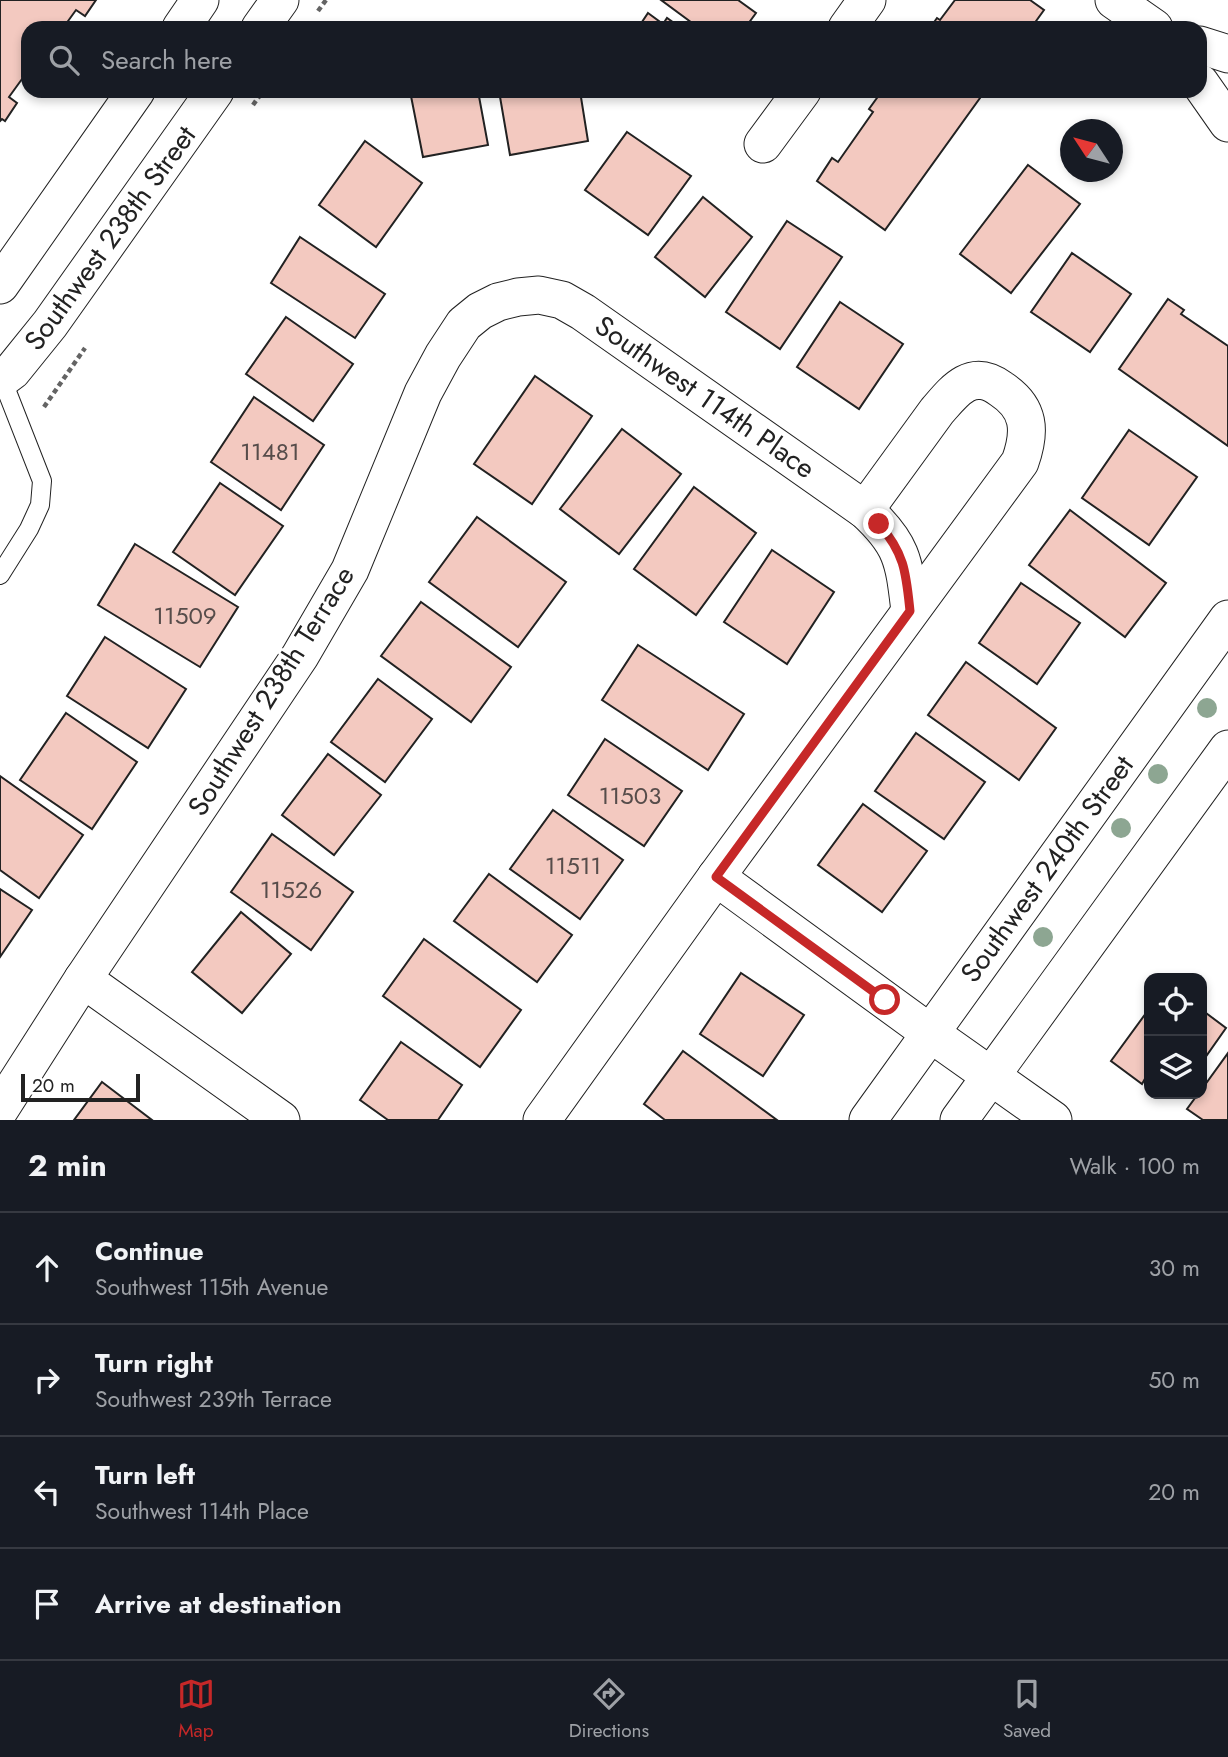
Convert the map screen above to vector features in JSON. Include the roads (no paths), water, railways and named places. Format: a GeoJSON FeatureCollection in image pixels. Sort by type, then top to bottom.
{"type":"FeatureCollection","features":[{"type":"Feature","properties":{"kind":"street"},"geometry":{"type":"LineString","coordinates":[[186,21],[200,0]]}},
{"type":"Feature","properties":{"kind":"street"},"geometry":{"type":"LineString","coordinates":[[265,21],[280,0]]}},
{"type":"Feature","properties":{"kind":"street"},"geometry":{"type":"LineString","coordinates":[[852,21],[867,0]]}},
{"type":"Feature","properties":{"kind":"street"},"geometry":{"type":"LineString","coordinates":[[1114,0],[1144,21]]}},
{"type":"Feature","properties":{"kind":"street"},"geometry":{"type":"LineString","coordinates":[[1207,47],[1228,54]]}},
{"type":"Feature","properties":{"kind":"street"},"geometry":{"type":"LineString","coordinates":[[1207,93],[1228,123]]}},
{"type":"Feature","properties":{"kind":"street"},"geometry":{"type":"LineString","coordinates":[[0,285],[131,98]]}},
{"type":"Feature","properties":{"kind":"street","name":"Southwest 238th Street"},"geometry":{"type":"LineString","coordinates":[[1,380],[12,371],[50,324],[210,98]]}},
{"type":"Feature","properties":{"kind":"street"},"geometry":{"type":"LineString","coordinates":[[763,144],[797,98]]}},
{"type":"Feature","properties":{"kind":"street","name":"Southwest 114th Place"},"geometry":{"type":"LineString","coordinates":[[540,295],[562,300],[583,312],[865,510],[892,539],[900,552],[910,611]]}},
{"type":"Feature","properties":{"kind":"street","name":"Southwest 238th Terrace"},"geometry":{"type":"LineString","coordinates":[[0,1109],[83,979],[300,656],[350,570],[423,393],[464,324],[480,311],[498,302],[540,295]]}},
{"type":"Feature","properties":{"kind":"street"},"geometry":{"type":"LineString","coordinates":[[542,1120],[1020,462],[1026,447],[1027,432],[1020,405],[991,382],[979,380],[964,384],[937,411],[865,510]]}},
{"type":"Feature","properties":{"kind":"street","name":"Southwest 240th Street"},"geometry":{"type":"LineString","coordinates":[[867,1120],[1228,619]]}},
{"type":"Feature","properties":{"kind":"street"},"geometry":{"type":"LineString","coordinates":[[959,1120],[1228,749]]}},
{"type":"Feature","properties":{"kind":"street"},"geometry":{"type":"LineString","coordinates":[[716,877],[1053,1120]]}},
{"type":"Feature","properties":{"kind":"street"},"geometry":{"type":"LineString","coordinates":[[83,979],[281,1120]]}},
{"type":"Feature","properties":{"kind":"lane"},"geometry":{"type":"LineString","coordinates":[[0,575],[29,529],[42,492],[42,481],[1,380]]}}]}
